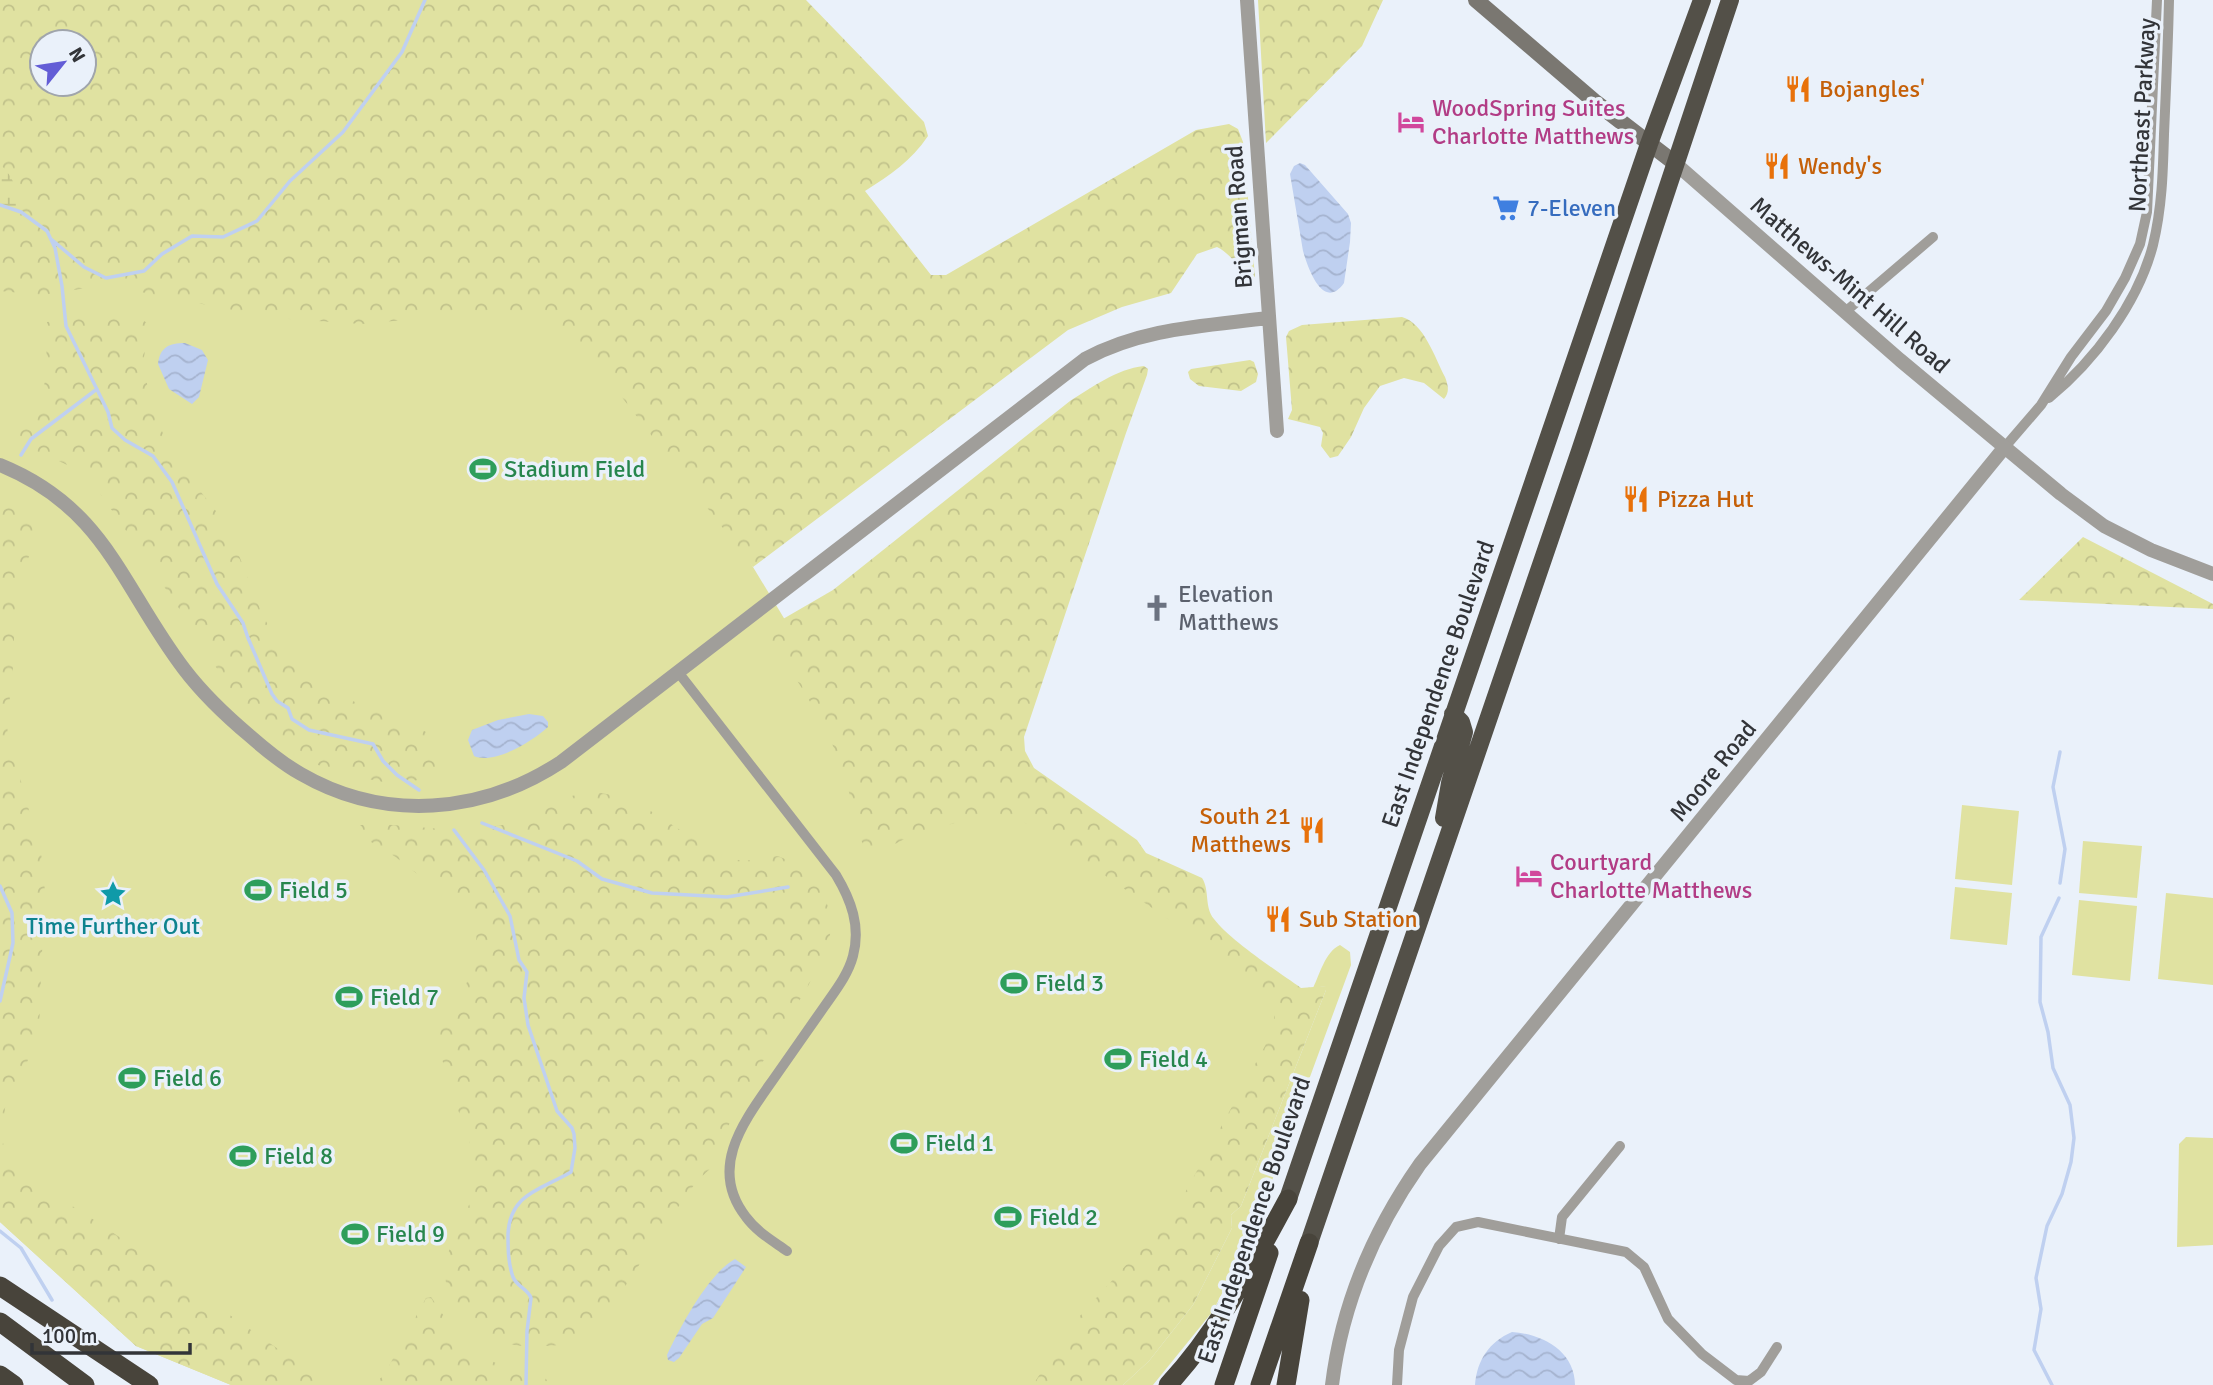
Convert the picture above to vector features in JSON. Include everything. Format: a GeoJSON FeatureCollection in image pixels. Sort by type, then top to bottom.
{"type":"FeatureCollection","features":[{"type":"Feature","properties":{"kind":"highway","name":"East Independence Boulevard"},"geometry":{"type":"LineString","coordinates":[[1224,1385],[1649,144],[1702,0]]}},
{"type":"Feature","properties":{"kind":"highway"},"geometry":{"type":"LineString","coordinates":[[1260,1385],[1730,0]]}},
{"type":"Feature","properties":{"kind":"highway"},"geometry":{"type":"LineString","coordinates":[[1435,873],[1450,783],[1464,739],[1463,727],[1453,714]]}},
{"type":"Feature","properties":{"kind":"highway"},"geometry":{"type":"LineString","coordinates":[[1168,1385],[1220,1320],[1287,1199]]}},
{"type":"Feature","properties":{"kind":"highway"},"geometry":{"type":"LineString","coordinates":[[1286,1385],[1309,1243]]}},
{"type":"Feature","properties":{"kind":"highway"},"geometry":{"type":"LineString","coordinates":[[0,1286],[149,1385]]}},
{"type":"Feature","properties":{"kind":"highway"},"geometry":{"type":"LineString","coordinates":[[0,1298],[124,1385]]}},
{"type":"Feature","properties":{"kind":"highway"},"geometry":{"type":"LineString","coordinates":[[0,1322],[85,1385]]}},
{"type":"Feature","properties":{"kind":"highway"},"geometry":{"type":"LineString","coordinates":[[0,1375],[14,1385]]}},
{"type":"Feature","properties":{"kind":"main road","name":"Matthews-Mint Hill Road"},"geometry":{"type":"LineString","coordinates":[[1476,0],[1587,95],[1676,164]]}},
{"type":"Feature","properties":{"kind":"street","name":"Brigman Road"},"geometry":{"type":"LineString","coordinates":[[1247,0],[1277,431]]}},
{"type":"Feature","properties":{"kind":"street","name":"Northeast Parkway"},"geometry":{"type":"LineString","coordinates":[[2004,448],[2041,405],[2071,357],[2106,311],[2140,244],[2147,212],[2157,0]]}},
{"type":"Feature","properties":{"kind":"street","name":"Northeast Parkway"},"geometry":{"type":"LineString","coordinates":[[2041,405],[2066,384],[2115,323],[2137,288],[2152,248],[2161,202],[2169,0]]}},
{"type":"Feature","properties":{"kind":"street","name":"Matthews-Mint Hill Road"},"geometry":{"type":"LineString","coordinates":[[1676,164],[1845,312],[2061,494],[2104,526],[2151,550],[2213,574]]}},
{"type":"Feature","properties":{"kind":"street"},"geometry":{"type":"LineString","coordinates":[[1845,312],[1933,237]]}},
{"type":"Feature","properties":{"kind":"street"},"geometry":{"type":"LineString","coordinates":[[0,465],[51,491],[89,525],[181,665],[219,710],[269,752],[298,773],[352,797],[389,805],[424,807],[467,802],[508,791],[561,762],[1085,359],[1115,344],[1149,334],[1268,318]]}},
{"type":"Feature","properties":{"kind":"street","name":"Moore Road"},"geometry":{"type":"LineString","coordinates":[[1332,1385],[1346,1313],[1372,1245],[1405,1185],[2004,448]]}},
{"type":"Feature","properties":{"kind":"street"},"geometry":{"type":"LineString","coordinates":[[678,672],[836,874],[855,916],[855,948],[845,976],[751,1112],[732,1150],[730,1180],[739,1208],[754,1227],[787,1251]]}},
{"type":"Feature","properties":{"kind":"street"},"geometry":{"type":"LineString","coordinates":[[1559,1239],[1562,1217],[1620,1146]]}},
{"type":"Feature","properties":{"kind":"street"},"geometry":{"type":"LineString","coordinates":[[1397,1385],[1399,1350],[1413,1297],[1439,1246],[1456,1227],[1478,1222],[1626,1252],[1644,1267],[1668,1320],[1702,1354],[1736,1380],[1749,1381],[1761,1372],[1777,1347]]}},
{"type":"Feature","properties":{"kind":"green space"},"geometry":{"type":"Polygon","coordinates":[[[0,0],[806,0],[924,122],[928,136],[921,145],[900,167],[865,191],[931,275],[946,275],[1196,130],[1229,124],[1238,129],[1243,142],[1255,277],[1217,247],[1197,254],[1171,293],[1122,307],[1068,330],[753,567],[604,374],[542,320],[497,311],[362,324],[274,318],[105,285],[43,295],[0,291],[0,212],[21,212],[15,186],[0,165],[0,0]]]}},
{"type":"Feature","properties":{"kind":"green space"},"geometry":{"type":"Polygon","coordinates":[[[1258,0],[1383,0],[1362,46],[1266,143],[1258,0]]]}},
{"type":"Feature","properties":{"kind":"green space"},"geometry":{"type":"Polygon","coordinates":[[[0,106],[583,285],[902,814],[1015,764],[1307,1004],[1093,1385],[231,1385],[136,1346],[0,1222],[0,106]]]}},
{"type":"Feature","properties":{"kind":"green space"},"geometry":{"type":"Polygon","coordinates":[[[0,165],[15,186],[21,212],[0,212],[0,165]]]}},
{"type":"Feature","properties":{"kind":"green space"},"geometry":{"type":"Polygon","coordinates":[[[81,317],[140,318],[147,323],[143,363],[150,399],[165,439],[190,478],[219,515],[238,553],[262,614],[278,643],[299,669],[327,690],[413,724],[434,737],[440,745],[439,770],[424,779],[393,784],[318,765],[257,717],[229,688],[187,620],[89,477],[17,441],[15,433],[20,421],[39,399],[46,379],[47,322],[81,317]]]}},
{"type":"Feature","properties":{"kind":"green space"},"geometry":{"type":"Polygon","coordinates":[[[1402,317],[1417,326],[1428,342],[1446,380],[1446,396],[1444,399],[1424,383],[1404,378],[1380,386],[1364,408],[1351,437],[1338,456],[1330,458],[1321,446],[1323,433],[1320,427],[1288,419],[1292,410],[1286,337],[1289,331],[1302,325],[1402,317]]]}},
{"type":"Feature","properties":{"kind":"green space"},"geometry":{"type":"Polygon","coordinates":[[[1250,360],[1254,362],[1258,374],[1256,382],[1241,391],[1199,386],[1190,379],[1188,372],[1191,369],[1250,360]]]}},
{"type":"Feature","properties":{"kind":"green space"},"geometry":{"type":"Polygon","coordinates":[[[1144,366],[1148,369],[1147,375],[1024,737],[1025,751],[1034,768],[1137,840],[1146,853],[1202,878],[1214,919],[1243,946],[1301,988],[1326,986],[1326,990],[1241,1206],[1231,1215],[1232,1228],[1193,1305],[1149,1361],[1123,1385],[1033,1385],[1069,1328],[1180,1202],[1265,1046],[1274,1022],[1274,1008],[1264,992],[1246,977],[1217,959],[1171,921],[1033,826],[989,813],[910,836],[882,851],[870,853],[861,839],[845,777],[830,738],[810,701],[764,630],[833,590],[1070,401],[1114,375],[1144,366]]]}},
{"type":"Feature","properties":{"kind":"green space"},"geometry":{"type":"Polygon","coordinates":[[[0,494],[40,518],[41,527],[16,588],[12,689],[6,715],[8,734],[45,877],[39,1031],[5,1108],[2,1137],[4,1148],[16,1170],[105,1227],[329,1385],[231,1385],[136,1346],[0,1222],[0,494]]]}},
{"type":"Feature","properties":{"kind":"green space"},"geometry":{"type":"Polygon","coordinates":[[[2083,537],[2213,604],[2213,609],[2019,600],[2083,537]]]}},
{"type":"Feature","properties":{"kind":"green space"},"geometry":{"type":"Polygon","coordinates":[[[596,792],[632,799],[722,857],[744,861],[778,856],[801,866],[820,887],[831,914],[830,935],[822,959],[808,986],[738,1103],[711,1168],[697,1181],[668,1221],[597,1329],[571,1343],[522,1346],[497,1339],[475,1324],[455,1303],[446,1283],[446,1264],[468,1208],[474,1188],[476,1165],[446,1075],[440,1038],[446,1014],[464,989],[473,963],[476,933],[473,913],[463,896],[423,878],[390,853],[362,837],[357,828],[361,825],[380,824],[466,831],[514,823],[571,796],[596,792]]]}},
{"type":"Feature","properties":{"kind":"green space"},"geometry":{"type":"Polygon","coordinates":[[[1962,805],[2019,811],[2012,885],[1955,879],[1962,805]]]}},
{"type":"Feature","properties":{"kind":"green space"},"geometry":{"type":"Polygon","coordinates":[[[2083,841],[2142,846],[2137,898],[2079,893],[2083,841]]]}},
{"type":"Feature","properties":{"kind":"green space"},"geometry":{"type":"Polygon","coordinates":[[[1955,887],[2012,893],[2007,945],[1950,939],[1955,887]]]}},
{"type":"Feature","properties":{"kind":"green space"},"geometry":{"type":"Polygon","coordinates":[[[2166,893],[2213,898],[2213,985],[2158,979],[2166,893]]]}},
{"type":"Feature","properties":{"kind":"green space"},"geometry":{"type":"Polygon","coordinates":[[[2079,900],[2137,906],[2130,981],[2072,975],[2079,900]]]}},
{"type":"Feature","properties":{"kind":"green space"},"geometry":{"type":"Polygon","coordinates":[[[1340,945],[1350,952],[1351,965],[1252,1235],[1213,1311],[1153,1385],[1123,1385],[1149,1361],[1193,1305],[1232,1228],[1231,1215],[1241,1206],[1326,986],[1313,988],[1330,953],[1340,945]]]}},
{"type":"Feature","properties":{"kind":"green space"},"geometry":{"type":"Polygon","coordinates":[[[2186,1137],[2213,1138],[2213,1245],[2177,1247],[2179,1144],[2186,1137]]]}},
{"type":"Feature","properties":{"kind":"green space"},"geometry":{"type":"Polygon","coordinates":[[[431,1297],[454,1331],[479,1356],[513,1370],[536,1373],[550,1385],[373,1385],[384,1375],[426,1298],[431,1297]]]}},
{"type":"Feature","properties":{"kind":"water"},"geometry":{"type":"Polygon","coordinates":[[[1300,163],[1305,165],[1348,214],[1351,223],[1344,283],[1336,291],[1329,293],[1317,284],[1303,251],[1290,174],[1294,166],[1300,163]]]}},
{"type":"Feature","properties":{"kind":"water"},"geometry":{"type":"Polygon","coordinates":[[[185,343],[202,350],[208,360],[199,397],[192,404],[169,389],[158,364],[166,347],[185,343]]]}},
{"type":"Feature","properties":{"kind":"water"},"geometry":{"type":"Polygon","coordinates":[[[529,714],[543,716],[548,727],[513,750],[492,757],[474,756],[468,740],[472,730],[498,720],[529,714]]]}},
{"type":"Feature","properties":{"kind":"water"},"geometry":{"type":"Polygon","coordinates":[[[735,1259],[746,1267],[713,1318],[702,1324],[679,1358],[674,1362],[668,1360],[667,1355],[673,1343],[705,1288],[735,1259]]]}},
{"type":"Feature","properties":{"kind":"water"},"geometry":{"type":"Polygon","coordinates":[[[1512,1332],[1534,1336],[1555,1346],[1569,1363],[1574,1373],[1575,1385],[1475,1385],[1478,1368],[1486,1353],[1497,1341],[1512,1332]]]}},
{"type":"Feature","properties":{"kind":"waterway"},"geometry":{"type":"LineString","coordinates":[[51,239],[84,267],[106,278],[144,271],[162,254],[192,236],[223,237],[257,221],[290,181],[343,132],[402,52],[425,0]]}},
{"type":"Feature","properties":{"kind":"waterway"},"geometry":{"type":"LineString","coordinates":[[0,205],[21,212],[47,231],[55,248],[66,326],[108,412],[112,428],[125,440],[153,456],[172,482],[217,584],[243,623],[277,701],[288,708],[292,719],[309,730],[373,744],[383,761],[397,775],[419,790]]}},
{"type":"Feature","properties":{"kind":"waterway"},"geometry":{"type":"LineString","coordinates":[[21,455],[31,439],[97,389]]}},
{"type":"Feature","properties":{"kind":"waterway"},"geometry":{"type":"LineString","coordinates":[[2060,752],[2053,787],[2065,849],[2060,883]]}},
{"type":"Feature","properties":{"kind":"waterway"},"geometry":{"type":"LineString","coordinates":[[482,823],[577,861],[602,879],[652,893],[727,897],[788,887]]}},
{"type":"Feature","properties":{"kind":"waterway"},"geometry":{"type":"LineString","coordinates":[[454,830],[484,870],[510,916],[519,960],[527,972],[524,998],[528,1025],[557,1111],[574,1134],[571,1172],[529,1194],[514,1210],[510,1220],[508,1245],[511,1272],[531,1298],[526,1385]]}},
{"type":"Feature","properties":{"kind":"waterway"},"geometry":{"type":"LineString","coordinates":[[0,886],[12,913],[13,943],[0,1001]]}},
{"type":"Feature","properties":{"kind":"waterway"},"geometry":{"type":"LineString","coordinates":[[2052,1385],[2034,1350],[2041,1309],[2036,1278],[2047,1226],[2062,1194],[2071,1162],[2074,1138],[2070,1105],[2053,1068],[2040,1002],[2041,937],[2059,898]]}},
{"type":"Feature","properties":{"kind":"waterway"},"geometry":{"type":"LineString","coordinates":[[0,1231],[21,1248],[52,1300]]}},
{"type":"Feature","properties":{"kind":"place","name":"Bojangles'"},"geometry":{"type":"Point","coordinates":[1798,89]}},
{"type":"Feature","properties":{"kind":"place","name":"WoodSpring Suites Charlotte Matthews"},"geometry":{"type":"Point","coordinates":[1411,122]}},
{"type":"Feature","properties":{"kind":"place","name":"Wendy's"},"geometry":{"type":"Point","coordinates":[1777,166]}},
{"type":"Feature","properties":{"kind":"place","name":"7-Eleven"},"geometry":{"type":"Point","coordinates":[1506,208]}},
{"type":"Feature","properties":{"kind":"place","name":"Stadium Field"},"geometry":{"type":"Point","coordinates":[483,469]}},
{"type":"Feature","properties":{"kind":"place","name":"Pizza Hut"},"geometry":{"type":"Point","coordinates":[1636,499]}},
{"type":"Feature","properties":{"kind":"place","name":"Elevation Matthews"},"geometry":{"type":"Point","coordinates":[1157,608]}},
{"type":"Feature","properties":{"kind":"place","name":"South 21 Matthews"},"geometry":{"type":"Point","coordinates":[1312,830]}},
{"type":"Feature","properties":{"kind":"place","name":"Courtyard Charlotte Matthews"},"geometry":{"type":"Point","coordinates":[1529,876]}},
{"type":"Feature","properties":{"kind":"place","name":"Field 5"},"geometry":{"type":"Point","coordinates":[258,890]}},
{"type":"Feature","properties":{"kind":"place","name":"Time Further Out"},"geometry":{"type":"Point","coordinates":[113,894]}},
{"type":"Feature","properties":{"kind":"place","name":"Sub Station"},"geometry":{"type":"Point","coordinates":[1278,919]}},
{"type":"Feature","properties":{"kind":"place","name":"Field 3"},"geometry":{"type":"Point","coordinates":[1014,983]}},
{"type":"Feature","properties":{"kind":"place","name":"Field 7"},"geometry":{"type":"Point","coordinates":[349,997]}},
{"type":"Feature","properties":{"kind":"place","name":"Field 4"},"geometry":{"type":"Point","coordinates":[1118,1059]}},
{"type":"Feature","properties":{"kind":"place","name":"Field 6"},"geometry":{"type":"Point","coordinates":[132,1078]}},
{"type":"Feature","properties":{"kind":"place","name":"Field 1"},"geometry":{"type":"Point","coordinates":[904,1143]}},
{"type":"Feature","properties":{"kind":"place","name":"Field 8"},"geometry":{"type":"Point","coordinates":[243,1156]}},
{"type":"Feature","properties":{"kind":"place","name":"Field 2"},"geometry":{"type":"Point","coordinates":[1008,1217]}},
{"type":"Feature","properties":{"kind":"place","name":"Field 9"},"geometry":{"type":"Point","coordinates":[355,1234]}}]}
